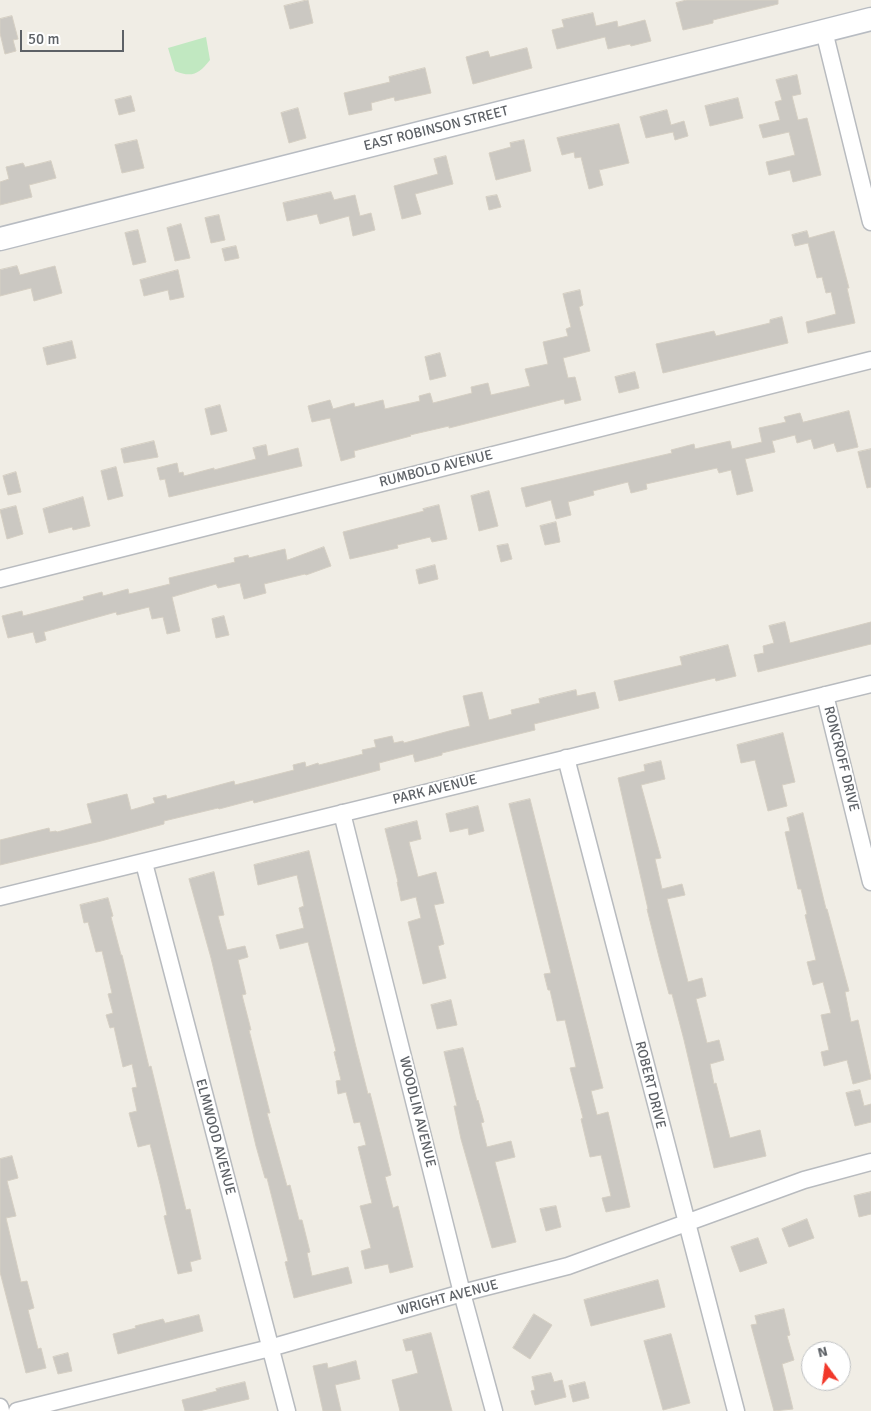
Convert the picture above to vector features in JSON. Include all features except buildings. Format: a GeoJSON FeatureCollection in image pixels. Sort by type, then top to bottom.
{"type":"FeatureCollection","features":[{"type":"Feature","properties":{"kind":"street","name":"EAST ROBINSON STREET"},"geometry":{"type":"LineString","coordinates":[[0,239],[871,19]]}},
{"type":"Feature","properties":{"kind":"street"},"geometry":{"type":"LineString","coordinates":[[824,31],[871,222]]}},
{"type":"Feature","properties":{"kind":"street","name":"RUMBOLD AVENUE"},"geometry":{"type":"LineString","coordinates":[[0,578],[871,360]]}},
{"type":"Feature","properties":{"kind":"street","name":"PARK AVENUE"},"geometry":{"type":"LineString","coordinates":[[0,897],[871,684]]}},
{"type":"Feature","properties":{"kind":"street","name":"RONCROFF DRIVE"},"geometry":{"type":"LineString","coordinates":[[825,695],[871,882]]}},
{"type":"Feature","properties":{"kind":"street","name":"ROBERT DRIVE"},"geometry":{"type":"LineString","coordinates":[[566,758],[736,1411]]}},
{"type":"Feature","properties":{"kind":"street","name":"WOODLIN AVENUE"},"geometry":{"type":"LineString","coordinates":[[342,813],[462,1293],[494,1411]]}},
{"type":"Feature","properties":{"kind":"street","name":"ELMWOOD AVENUE"},"geometry":{"type":"LineString","coordinates":[[144,863],[287,1411]]}},
{"type":"Feature","properties":{"kind":"street","name":"WRIGHT AVENUE"},"geometry":{"type":"LineString","coordinates":[[17,1411],[80,1403],[462,1293],[568,1266],[804,1180],[871,1162]]}},
{"type":"Feature","properties":{"kind":"green space"},"geometry":{"type":"Polygon","coordinates":[[[206,37],[210,60],[206,65],[199,71],[191,74],[175,71],[168,48],[206,37]]]}}]}
